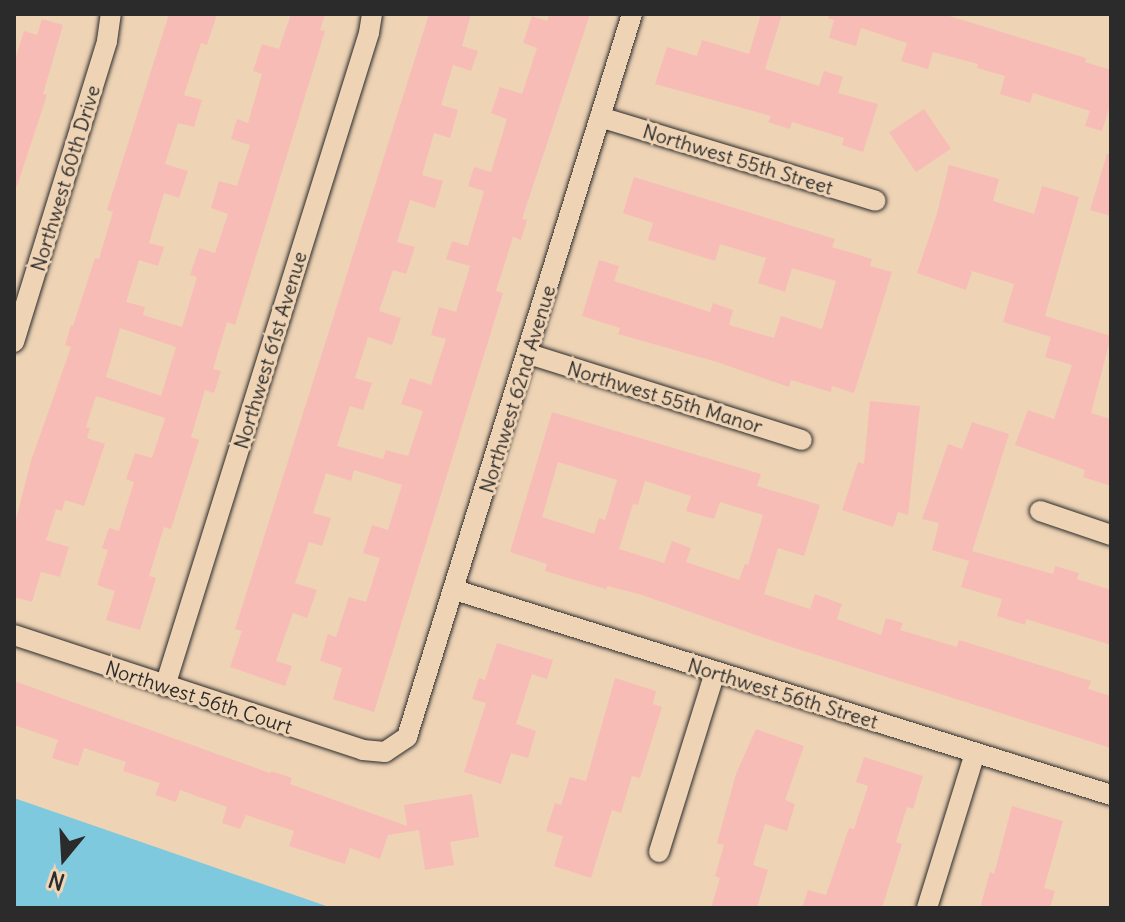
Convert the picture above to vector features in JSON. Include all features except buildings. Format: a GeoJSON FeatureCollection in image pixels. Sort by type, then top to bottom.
{"type":"FeatureCollection","features":[{"type":"Feature","properties":{"kind":"street","name":"Northwest 60th Drive"},"geometry":{"type":"LineString","coordinates":[[14,342],[107,41],[111,14]]}},
{"type":"Feature","properties":{"kind":"street","name":"Northwest 61st Avenue"},"geometry":{"type":"LineString","coordinates":[[165,686],[372,14]]}},
{"type":"Feature","properties":{"kind":"street","name":"Northwest 62nd Avenue"},"geometry":{"type":"LineString","coordinates":[[385,752],[407,737],[529,354],[632,14]]}},
{"type":"Feature","properties":{"kind":"street","name":"Northwest 55th Street"},"geometry":{"type":"LineString","coordinates":[[600,117],[876,201]]}},
{"type":"Feature","properties":{"kind":"street","name":"Northwest 55th Manor"},"geometry":{"type":"LineString","coordinates":[[529,354],[802,440]]}},
{"type":"Feature","properties":{"kind":"street"},"geometry":{"type":"LineString","coordinates":[[1040,511],[1111,535]]}},
{"type":"Feature","properties":{"kind":"street","name":"Northwest 56th Street"},"geometry":{"type":"LineString","coordinates":[[455,590],[1111,795]]}},
{"type":"Feature","properties":{"kind":"street","name":"Northwest 56th Court"},"geometry":{"type":"LineString","coordinates":[[14,635],[363,750],[385,752]]}},
{"type":"Feature","properties":{"kind":"street"},"geometry":{"type":"LineString","coordinates":[[659,852],[715,672]]}},
{"type":"Feature","properties":{"kind":"street"},"geometry":{"type":"LineString","coordinates":[[927,908],[975,753]]}},
{"type":"Feature","properties":{"kind":"water"},"geometry":{"type":"Polygon","coordinates":[[[14,798],[332,908],[14,908],[14,798]]]}}]}
